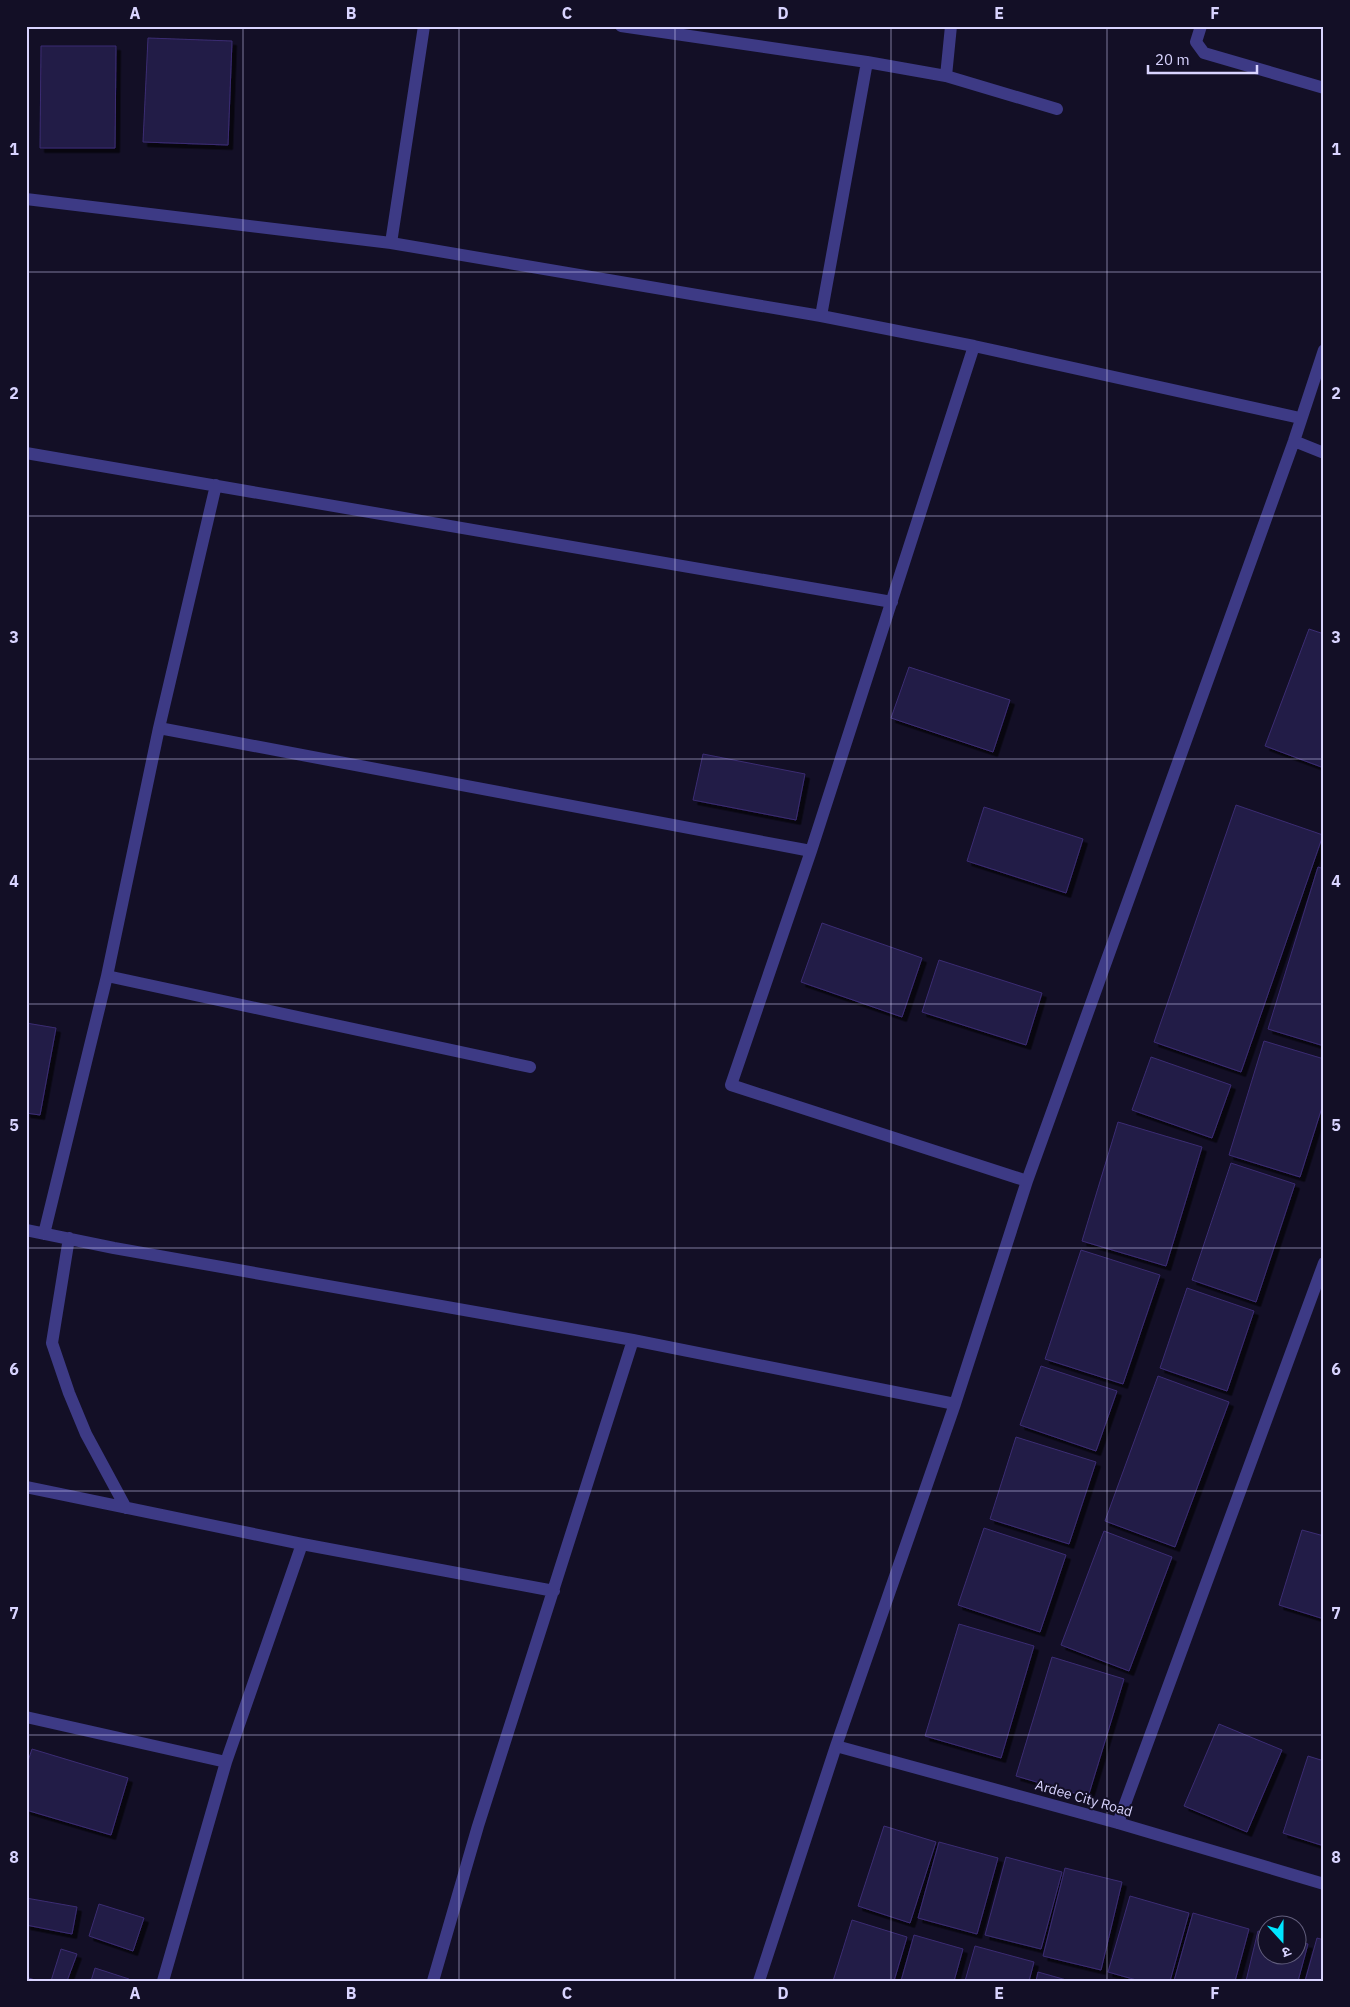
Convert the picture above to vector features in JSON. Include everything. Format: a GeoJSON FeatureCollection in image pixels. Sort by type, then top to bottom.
{"type":"FeatureCollection","features":[{"type":"Feature","properties":{"kind":"street"},"geometry":{"type":"LineString","coordinates":[[391,243],[424,26]]}},
{"type":"Feature","properties":{"kind":"street"},"geometry":{"type":"LineString","coordinates":[[620,26],[867,62],[946,76],[1057,109]]}},
{"type":"Feature","properties":{"kind":"street"},"geometry":{"type":"LineString","coordinates":[[946,76],[951,26]]}},
{"type":"Feature","properties":{"kind":"street"},"geometry":{"type":"LineString","coordinates":[[1200,26],[1196,42],[1204,54],[1324,88]]}},
{"type":"Feature","properties":{"kind":"street"},"geometry":{"type":"LineString","coordinates":[[821,316],[867,62]]}},
{"type":"Feature","properties":{"kind":"street"},"geometry":{"type":"LineString","coordinates":[[26,199],[391,243],[821,316],[974,346],[1300,418]]}},
{"type":"Feature","properties":{"kind":"street"},"geometry":{"type":"LineString","coordinates":[[974,346],[811,851],[730,1085],[1028,1181]]}},
{"type":"Feature","properties":{"kind":"street"},"geometry":{"type":"LineString","coordinates":[[759,1981],[836,1746],[955,1404],[1028,1181],[1294,441],[1300,418],[1324,350]]}},
{"type":"Feature","properties":{"kind":"street"},"geometry":{"type":"LineString","coordinates":[[1294,441],[1324,452]]}},
{"type":"Feature","properties":{"kind":"street"},"geometry":{"type":"LineString","coordinates":[[26,453],[892,602]]}},
{"type":"Feature","properties":{"kind":"street"},"geometry":{"type":"LineString","coordinates":[[44,1234],[107,976],[159,728],[216,485]]}},
{"type":"Feature","properties":{"kind":"street"},"geometry":{"type":"LineString","coordinates":[[159,728],[811,851]]}},
{"type":"Feature","properties":{"kind":"street"},"geometry":{"type":"LineString","coordinates":[[107,976],[530,1067]]}},
{"type":"Feature","properties":{"kind":"street"},"geometry":{"type":"LineString","coordinates":[[26,1230],[114,1248],[633,1340],[955,1404]]}},
{"type":"Feature","properties":{"kind":"street"},"geometry":{"type":"LineString","coordinates":[[69,1238],[52,1343],[69,1393],[86,1434],[126,1508]]}},
{"type":"Feature","properties":{"kind":"street"},"geometry":{"type":"LineString","coordinates":[[1118,1823],[1324,1262]]}},
{"type":"Feature","properties":{"kind":"street"},"geometry":{"type":"LineString","coordinates":[[433,1981],[478,1826],[633,1340]]}},
{"type":"Feature","properties":{"kind":"street"},"geometry":{"type":"LineString","coordinates":[[26,1487],[302,1544],[554,1592]]}},
{"type":"Feature","properties":{"kind":"street"},"geometry":{"type":"LineString","coordinates":[[163,1981],[226,1762],[302,1544]]}},
{"type":"Feature","properties":{"kind":"street"},"geometry":{"type":"LineString","coordinates":[[26,1717],[226,1762]]}},
{"type":"Feature","properties":{"kind":"street","name":"Ardee City Road"},"geometry":{"type":"LineString","coordinates":[[836,1746],[1118,1823],[1324,1884]]}},
{"type":"Feature","properties":{"kind":"building"},"geometry":{"type":"Polygon","coordinates":[[[148,38],[232,41],[228,145],[143,142],[148,38]]]}},
{"type":"Feature","properties":{"kind":"building"},"geometry":{"type":"Polygon","coordinates":[[[41,46],[116,46],[115,148],[40,148],[41,46]]]}},
{"type":"Feature","properties":{"kind":"building"},"geometry":{"type":"Polygon","coordinates":[[[1309,629],[1324,634],[1324,768],[1265,746],[1309,629]]]}},
{"type":"Feature","properties":{"kind":"building"},"geometry":{"type":"Polygon","coordinates":[[[909,667],[1010,700],[993,752],[891,718],[909,667]]]}},
{"type":"Feature","properties":{"kind":"building"},"geometry":{"type":"Polygon","coordinates":[[[703,754],[805,774],[796,820],[693,800],[703,754]]]}},
{"type":"Feature","properties":{"kind":"building"},"geometry":{"type":"Polygon","coordinates":[[[1236,805],[1323,835],[1241,1072],[1154,1042],[1236,805]]]}},
{"type":"Feature","properties":{"kind":"building"},"geometry":{"type":"Polygon","coordinates":[[[984,807],[1083,839],[1066,893],[967,861],[984,807]]]}},
{"type":"Feature","properties":{"kind":"building"},"geometry":{"type":"Polygon","coordinates":[[[1318,867],[1324,869],[1324,1046],[1268,1029],[1318,867]]]}},
{"type":"Feature","properties":{"kind":"building"},"geometry":{"type":"Polygon","coordinates":[[[822,923],[922,958],[902,1017],[801,982],[822,923]]]}},
{"type":"Feature","properties":{"kind":"building"},"geometry":{"type":"Polygon","coordinates":[[[939,960],[1042,993],[1026,1045],[922,1012],[939,960]]]}},
{"type":"Feature","properties":{"kind":"building"},"geometry":{"type":"Polygon","coordinates":[[[26,1023],[56,1028],[40,1115],[26,1113],[26,1023]]]}},
{"type":"Feature","properties":{"kind":"building"},"geometry":{"type":"Polygon","coordinates":[[[1264,1041],[1324,1059],[1324,1101],[1300,1177],[1229,1155],[1264,1041]]]}},
{"type":"Feature","properties":{"kind":"building"},"geometry":{"type":"Polygon","coordinates":[[[1151,1057],[1231,1085],[1212,1138],[1132,1110],[1151,1057]]]}},
{"type":"Feature","properties":{"kind":"building"},"geometry":{"type":"Polygon","coordinates":[[[1118,1122],[1202,1147],[1166,1266],[1082,1241],[1118,1122]]]}},
{"type":"Feature","properties":{"kind":"building"},"geometry":{"type":"Polygon","coordinates":[[[1231,1163],[1295,1184],[1256,1302],[1192,1280],[1231,1163]]]}},
{"type":"Feature","properties":{"kind":"building"},"geometry":{"type":"Polygon","coordinates":[[[1081,1250],[1160,1275],[1123,1384],[1045,1359],[1081,1250]]]}},
{"type":"Feature","properties":{"kind":"building"},"geometry":{"type":"Polygon","coordinates":[[[1187,1288],[1254,1311],[1227,1391],[1160,1368],[1187,1288]]]}},
{"type":"Feature","properties":{"kind":"building"},"geometry":{"type":"Polygon","coordinates":[[[1041,1366],[1117,1391],[1096,1451],[1020,1425],[1041,1366]]]}},
{"type":"Feature","properties":{"kind":"building"},"geometry":{"type":"Polygon","coordinates":[[[1158,1376],[1229,1402],[1175,1547],[1105,1521],[1158,1376]]]}},
{"type":"Feature","properties":{"kind":"building"},"geometry":{"type":"Polygon","coordinates":[[[1016,1437],[1096,1462],[1069,1544],[990,1519],[1016,1437]]]}},
{"type":"Feature","properties":{"kind":"building"},"geometry":{"type":"Polygon","coordinates":[[[984,1528],[1066,1555],[1040,1632],[958,1605],[984,1528]]]}},
{"type":"Feature","properties":{"kind":"building"},"geometry":{"type":"Polygon","coordinates":[[[1302,1530],[1324,1536],[1324,1619],[1279,1605],[1302,1530]]]}},
{"type":"Feature","properties":{"kind":"building"},"geometry":{"type":"Polygon","coordinates":[[[1104,1531],[1172,1557],[1129,1671],[1061,1645],[1104,1531]]]}},
{"type":"Feature","properties":{"kind":"building"},"geometry":{"type":"Polygon","coordinates":[[[959,1624],[1034,1646],[1001,1758],[925,1736],[959,1624]]]}},
{"type":"Feature","properties":{"kind":"building"},"geometry":{"type":"Polygon","coordinates":[[[1052,1657],[1124,1679],[1088,1797],[1016,1776],[1052,1657]]]}},
{"type":"Feature","properties":{"kind":"building"},"geometry":{"type":"Polygon","coordinates":[[[1219,1724],[1282,1750],[1247,1832],[1184,1806],[1219,1724]]]}},
{"type":"Feature","properties":{"kind":"building"},"geometry":{"type":"Polygon","coordinates":[[[32,1749],[128,1778],[111,1835],[26,1810],[26,1767],[32,1749]]]}},
{"type":"Feature","properties":{"kind":"building"},"geometry":{"type":"Polygon","coordinates":[[[1308,1756],[1324,1761],[1324,1846],[1283,1833],[1308,1756]]]}},
{"type":"Feature","properties":{"kind":"building"},"geometry":{"type":"Polygon","coordinates":[[[884,1826],[936,1842],[910,1923],[858,1906],[884,1826]]]}},
{"type":"Feature","properties":{"kind":"building"},"geometry":{"type":"Polygon","coordinates":[[[939,1842],[998,1858],[977,1934],[918,1918],[939,1842]]]}},
{"type":"Feature","properties":{"kind":"building"},"geometry":{"type":"Polygon","coordinates":[[[1006,1857],[1062,1872],[1041,1949],[985,1935],[1006,1857]]]}},
{"type":"Feature","properties":{"kind":"building"},"geometry":{"type":"Polygon","coordinates":[[[1065,1868],[1122,1882],[1101,1970],[1043,1956],[1065,1868]]]}},
{"type":"Feature","properties":{"kind":"building"},"geometry":{"type":"Polygon","coordinates":[[[1130,1896],[1189,1913],[1170,1981],[1140,1981],[1108,1972],[1130,1896]]]}},
{"type":"Feature","properties":{"kind":"building"},"geometry":{"type":"Polygon","coordinates":[[[26,1898],[77,1907],[72,1934],[26,1925],[26,1898]]]}},
{"type":"Feature","properties":{"kind":"building"},"geometry":{"type":"Polygon","coordinates":[[[99,1904],[144,1918],[133,1951],[89,1936],[99,1904]]]}},
{"type":"Feature","properties":{"kind":"building"},"geometry":{"type":"Polygon","coordinates":[[[1193,1913],[1249,1929],[1235,1981],[1174,1981],[1193,1913]]]}},
{"type":"Feature","properties":{"kind":"building"},"geometry":{"type":"Polygon","coordinates":[[[852,1920],[907,1937],[894,1981],[833,1981],[852,1920]]]}},
{"type":"Feature","properties":{"kind":"building"},"geometry":{"type":"Polygon","coordinates":[[[1258,1931],[1258,1964],[1303,1964],[1298,1981],[1246,1981],[1258,1931]]]}},
{"type":"Feature","properties":{"kind":"building"},"geometry":{"type":"Polygon","coordinates":[[[914,1935],[963,1949],[954,1981],[901,1981],[914,1935]]]}},
{"type":"Feature","properties":{"kind":"building"},"geometry":{"type":"Polygon","coordinates":[[[1317,1938],[1324,1940],[1324,1981],[1305,1981],[1317,1938]]]}},
{"type":"Feature","properties":{"kind":"building"},"geometry":{"type":"Polygon","coordinates":[[[975,1946],[1034,1962],[1029,1981],[965,1981],[975,1946]]]}},
{"type":"Feature","properties":{"kind":"building"},"geometry":{"type":"Polygon","coordinates":[[[61,1949],[77,1954],[67,1981],[51,1981],[61,1949]]]}},
{"type":"Feature","properties":{"kind":"building"},"geometry":{"type":"Polygon","coordinates":[[[95,1968],[129,1979],[128,1981],[91,1981],[95,1968]]]}},
{"type":"Feature","properties":{"kind":"building"},"geometry":{"type":"Polygon","coordinates":[[[1038,1972],[1070,1981],[1036,1981],[1038,1972]]]}},
{"type":"Feature","properties":{"kind":"building"},"geometry":{"type":"Polygon","coordinates":[[[26,1977],[38,1981],[26,1981],[26,1977]]]}}]}
